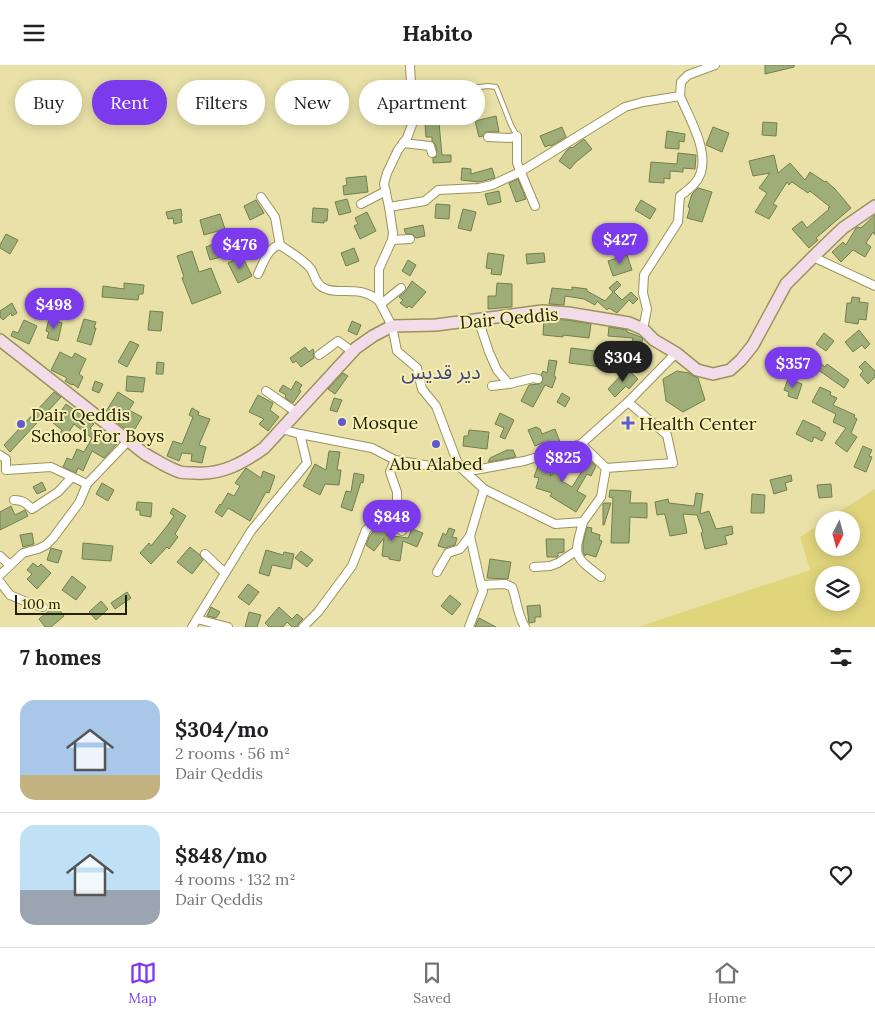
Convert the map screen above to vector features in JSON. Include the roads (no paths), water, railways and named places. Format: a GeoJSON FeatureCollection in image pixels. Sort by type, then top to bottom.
{"type":"FeatureCollection","features":[{"type":"Feature","properties":{"kind":"main road","name":"Dair Qeddis"},"geometry":{"type":"LineString","coordinates":[[392,325],[436,325],[542,311],[568,313],[629,323],[643,329],[654,340],[676,353],[697,370],[713,374],[730,370],[753,345],[786,284],[843,228],[875,206]]}},
{"type":"Feature","properties":{"kind":"main road"},"geometry":{"type":"LineString","coordinates":[[0,340],[145,454],[181,472],[199,473],[218,472],[233,467],[264,449],[353,351],[392,325]]}},
{"type":"Feature","properties":{"kind":"street"},"geometry":{"type":"LineString","coordinates":[[380,302],[379,269],[392,240],[393,233],[384,184],[387,173],[407,138],[413,122],[410,65]]}},
{"type":"Feature","properties":{"kind":"street"},"geometry":{"type":"LineString","coordinates":[[643,329],[647,309],[643,293],[644,275],[678,222],[680,196],[696,183],[702,168],[702,154],[697,136],[680,97],[682,82],[688,75],[715,65]]}},
{"type":"Feature","properties":{"kind":"street"},"geometry":{"type":"LineString","coordinates":[[389,207],[425,201],[438,190],[479,188],[492,185],[520,172],[625,107],[643,102],[680,97]]}},
{"type":"Feature","properties":{"kind":"street"},"geometry":{"type":"LineString","coordinates":[[488,137],[510,138],[517,136],[520,172],[535,206]]}},
{"type":"Feature","properties":{"kind":"street"},"geometry":{"type":"LineString","coordinates":[[403,143],[430,146],[432,153]]}},
{"type":"Feature","properties":{"kind":"street"},"geometry":{"type":"LineString","coordinates":[[361,204],[386,191]]}},
{"type":"Feature","properties":{"kind":"street"},"geometry":{"type":"LineString","coordinates":[[261,197],[275,217],[280,245],[306,264],[312,271],[319,286],[332,291],[358,291],[372,294],[380,302],[392,325],[397,351],[417,368],[422,389],[436,406],[458,464],[484,489],[555,524],[583,522]]}},
{"type":"Feature","properties":{"kind":"street"},"geometry":{"type":"LineString","coordinates":[[392,240],[410,239]]}},
{"type":"Feature","properties":{"kind":"street"},"geometry":{"type":"LineString","coordinates":[[258,274],[265,258],[275,246],[280,245]]}},
{"type":"Feature","properties":{"kind":"street"},"geometry":{"type":"LineString","coordinates":[[813,257],[875,286]]}},
{"type":"Feature","properties":{"kind":"street"},"geometry":{"type":"LineString","coordinates":[[380,302],[402,288]]}},
{"type":"Feature","properties":{"kind":"street"},"geometry":{"type":"LineString","coordinates":[[478,319],[497,370],[509,384]]}},
{"type":"Feature","properties":{"kind":"street"},"geometry":{"type":"LineString","coordinates":[[319,355],[338,341],[353,351]]}},
{"type":"Feature","properties":{"kind":"street"},"geometry":{"type":"LineString","coordinates":[[281,429],[300,435],[372,448],[395,460],[436,467],[458,464],[475,470],[524,461],[581,444],[628,402],[676,353]]}},
{"type":"Feature","properties":{"kind":"street"},"geometry":{"type":"LineString","coordinates":[[492,386],[533,378],[538,379]]}},
{"type":"Feature","properties":{"kind":"street"},"geometry":{"type":"LineString","coordinates":[[266,391],[296,412]]}},
{"type":"Feature","properties":{"kind":"street"},"geometry":{"type":"LineString","coordinates":[[606,469],[673,463],[667,435],[628,402]]}},
{"type":"Feature","properties":{"kind":"street"},"geometry":{"type":"LineString","coordinates":[[192,627],[251,531],[307,463],[300,435]]}},
{"type":"Feature","properties":{"kind":"street"},"geometry":{"type":"LineString","coordinates":[[0,575],[23,553],[46,545],[53,538],[79,503],[87,484],[128,441]]}},
{"type":"Feature","properties":{"kind":"street"},"geometry":{"type":"LineString","coordinates":[[581,444],[606,469]]}},
{"type":"Feature","properties":{"kind":"street"},"geometry":{"type":"LineString","coordinates":[[0,455],[6,459],[3,471],[51,467],[87,484]]}},
{"type":"Feature","properties":{"kind":"street"},"geometry":{"type":"LineString","coordinates":[[303,627],[318,612],[352,566],[366,530],[396,503],[397,492],[390,472],[395,460]]}},
{"type":"Feature","properties":{"kind":"street"},"geometry":{"type":"LineString","coordinates":[[601,577],[578,557],[576,551],[583,522],[602,497],[606,469]]}},
{"type":"Feature","properties":{"kind":"street"},"geometry":{"type":"LineString","coordinates":[[14,500],[26,503],[32,509],[58,492],[72,477]]}},
{"type":"Feature","properties":{"kind":"street"},"geometry":{"type":"LineString","coordinates":[[438,572],[448,553],[460,549],[470,536],[484,489]]}},
{"type":"Feature","properties":{"kind":"street"},"geometry":{"type":"LineString","coordinates":[[382,515],[402,531]]}},
{"type":"Feature","properties":{"kind":"street"},"geometry":{"type":"LineString","coordinates":[[469,627],[483,591],[470,536]]}},
{"type":"Feature","properties":{"kind":"street"},"geometry":{"type":"LineString","coordinates":[[534,567],[550,566],[558,563],[576,551]]}},
{"type":"Feature","properties":{"kind":"street"},"geometry":{"type":"LineString","coordinates":[[205,554],[225,573]]}},
{"type":"Feature","properties":{"kind":"street"},"geometry":{"type":"LineString","coordinates":[[0,556],[10,565]]}},
{"type":"Feature","properties":{"kind":"street"},"geometry":{"type":"LineString","coordinates":[[0,582],[10,595],[43,607]]}},
{"type":"Feature","properties":{"kind":"street"},"geometry":{"type":"LineString","coordinates":[[481,585],[505,584],[512,587],[525,627]]}},
{"type":"Feature","properties":{"kind":"street"},"geometry":{"type":"LineString","coordinates":[[197,619],[228,627]]}},
{"type":"Feature","properties":{"kind":"lane"},"geometry":{"type":"LineString","coordinates":[[485,86],[496,87],[517,136]]}},
{"type":"Feature","properties":{"kind":"place","name":"Mosque"},"geometry":{"type":"Point","coordinates":[342,422]}},
{"type":"Feature","properties":{"kind":"place","name":"Health Center"},"geometry":{"type":"Point","coordinates":[628,423]}},
{"type":"Feature","properties":{"kind":"place","name":"Dair Qeddis School For Boys"},"geometry":{"type":"Point","coordinates":[21,424]}},
{"type":"Feature","properties":{"kind":"place","name":"Abu Alabed"},"geometry":{"type":"Point","coordinates":[436,444]}},
{"type":"Feature","properties":{"kind":"district","name":"دير قديس"},"geometry":{"type":"Point","coordinates":[441,371]}}]}
